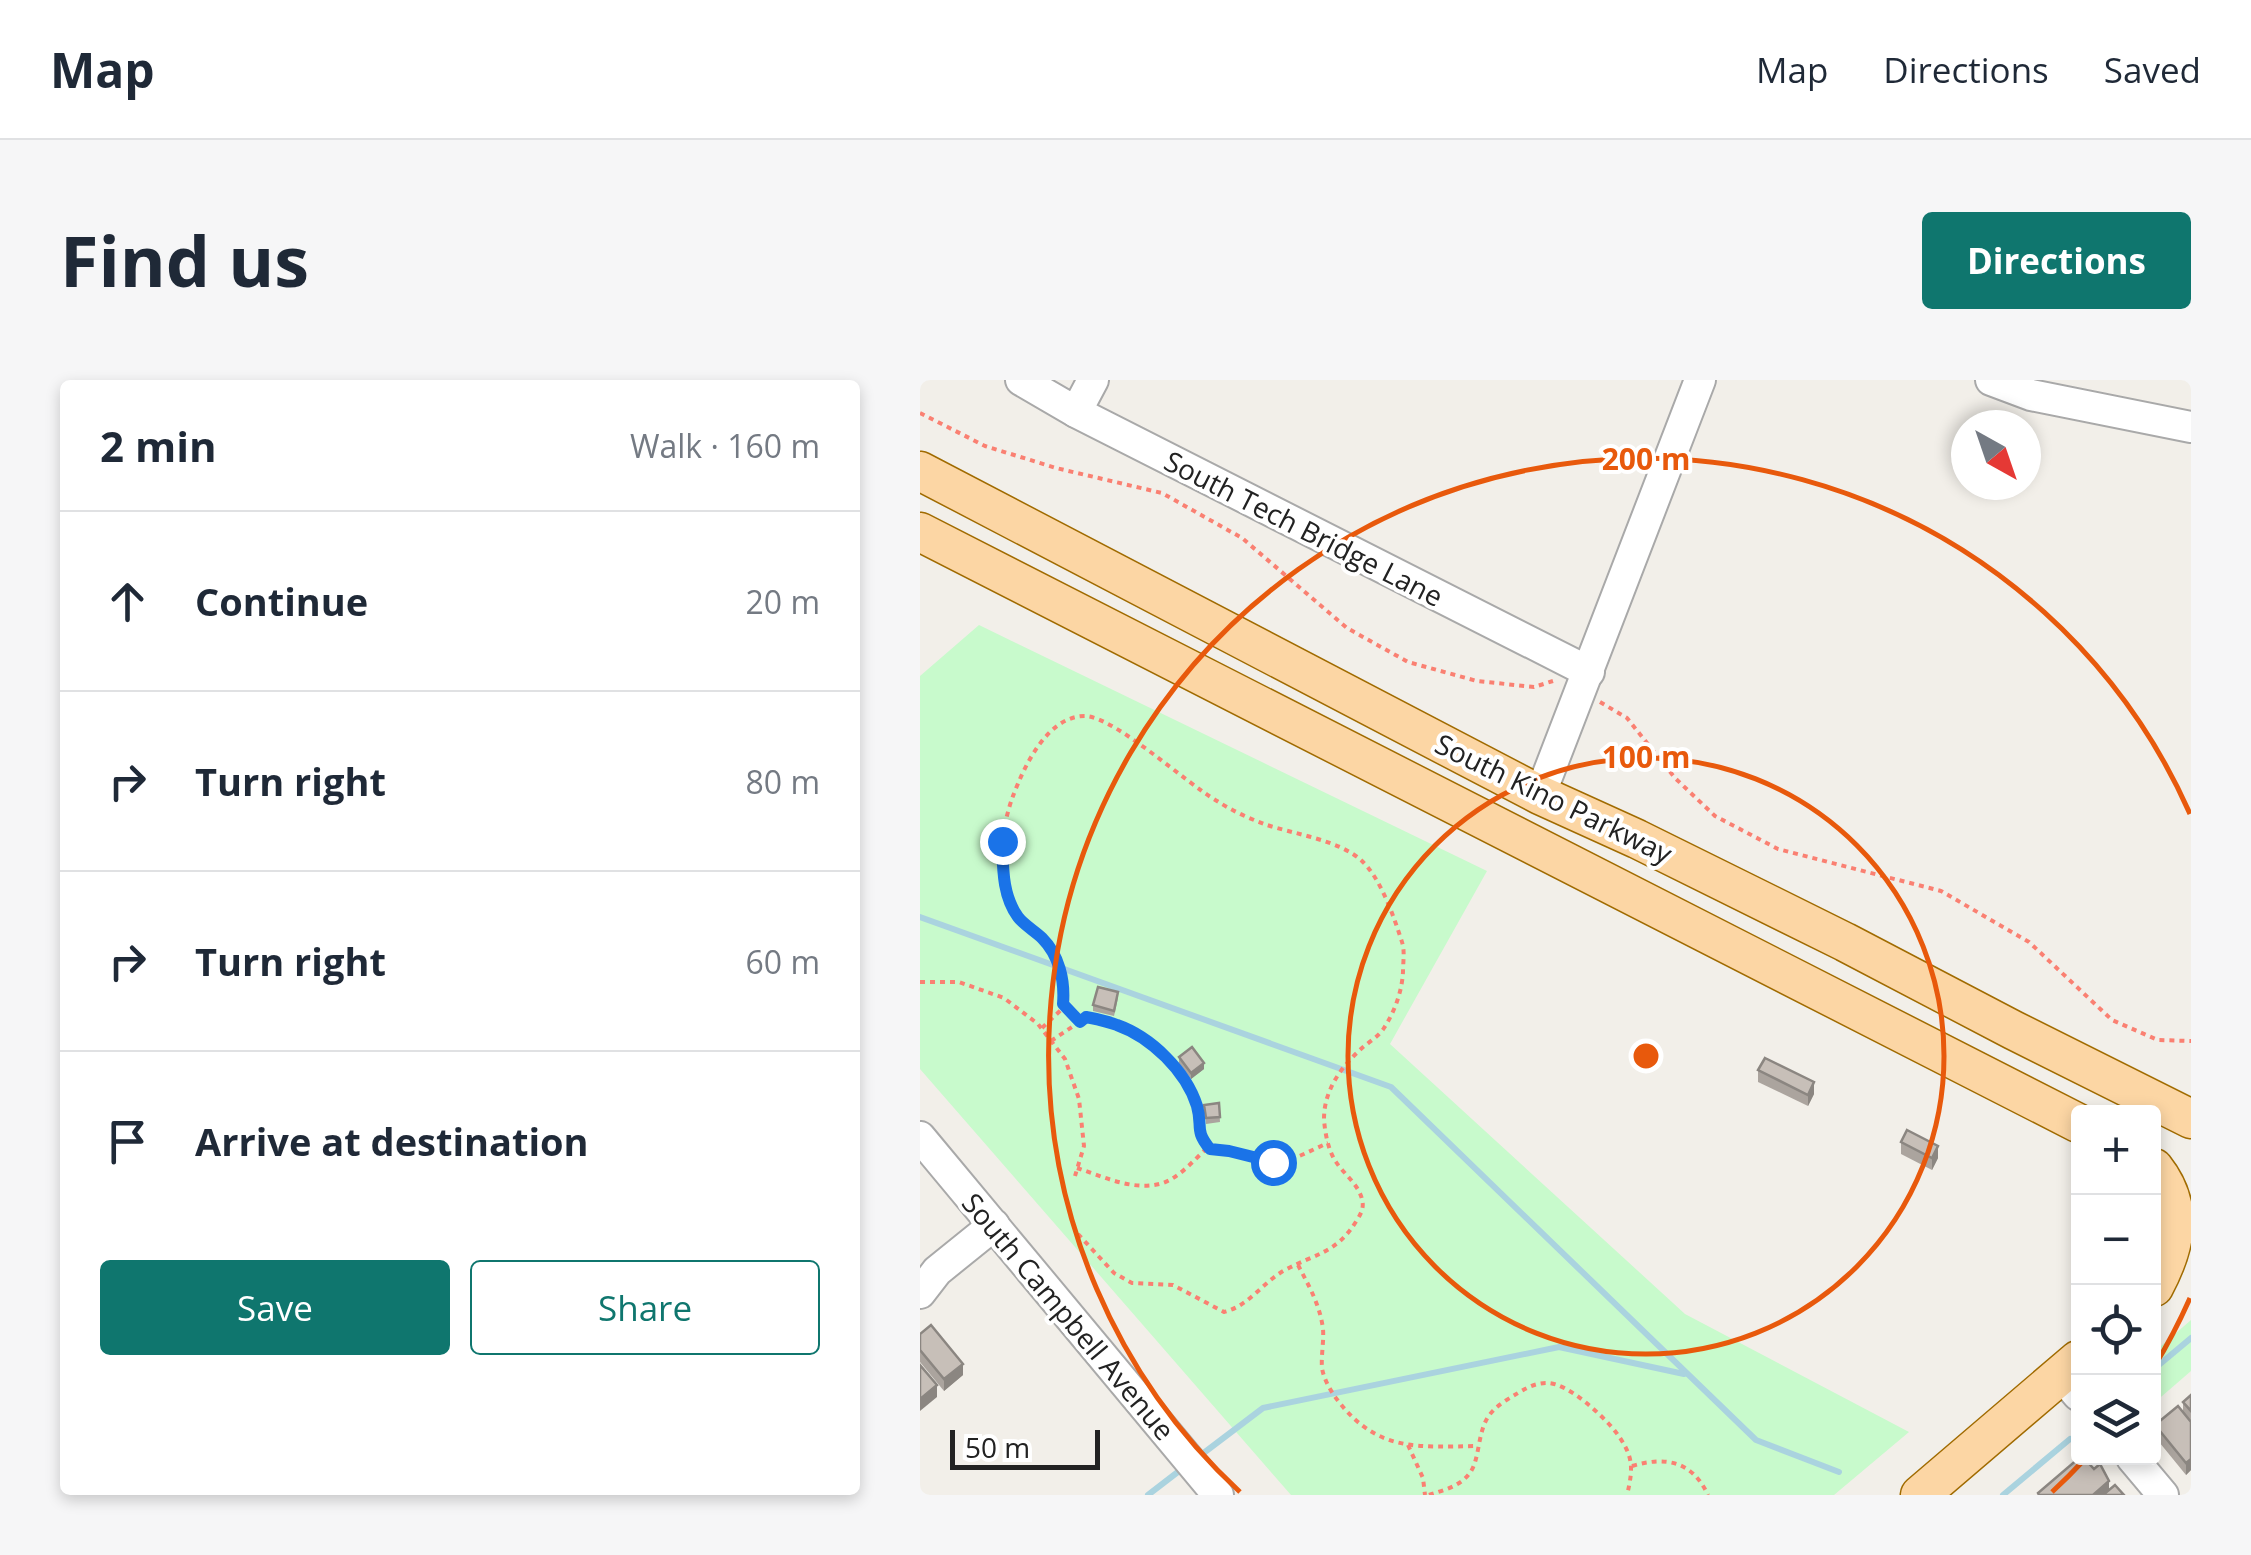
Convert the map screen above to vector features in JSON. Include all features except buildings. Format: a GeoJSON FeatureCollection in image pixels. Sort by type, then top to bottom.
{"type":"FeatureCollection","features":[{"type":"Feature","properties":{"kind":"main road","name":"South Kino Parkway"},"geometry":{"type":"LineString","coordinates":[[920,471],[1540,795],[1845,942],[2191,1118]]}},
{"type":"Feature","properties":{"kind":"main road"},"geometry":{"type":"LineString","coordinates":[[920,497],[965,495]]}},
{"type":"Feature","properties":{"kind":"main road","name":"South Kino Parkway"},"geometry":{"type":"LineString","coordinates":[[920,532],[2071,1119]]}},
{"type":"Feature","properties":{"kind":"main road"},"geometry":{"type":"LineString","coordinates":[[2161,1168],[2191,1183]]}},
{"type":"Feature","properties":{"kind":"main road"},"geometry":{"type":"LineString","coordinates":[[2155,1285],[2172,1238],[2174,1212],[2172,1198],[2161,1178]]}},
{"type":"Feature","properties":{"kind":"main road"},"geometry":{"type":"LineString","coordinates":[[2161,1292],[2191,1266]]}},
{"type":"Feature","properties":{"kind":"main road"},"geometry":{"type":"LineString","coordinates":[[1920,1495],[2071,1379]]}},
{"type":"Feature","properties":{"kind":"street","name":"South Tech Bridge Lane"},"geometry":{"type":"LineString","coordinates":[[1021,380],[1076,412],[1589,672]]}},
{"type":"Feature","properties":{"kind":"street"},"geometry":{"type":"LineString","coordinates":[[1076,412],[1092,380]]}},
{"type":"Feature","properties":{"kind":"street"},"geometry":{"type":"LineString","coordinates":[[1540,795],[1700,380]]}},
{"type":"Feature","properties":{"kind":"street"},"geometry":{"type":"LineString","coordinates":[[1991,380],[2031,394],[2191,427]]}},
{"type":"Feature","properties":{"kind":"street","name":"South Campbell Avenue"},"geometry":{"type":"LineString","coordinates":[[920,1137],[1218,1495]]}},
{"type":"Feature","properties":{"kind":"street"},"geometry":{"type":"LineString","coordinates":[[920,1293],[938,1270],[994,1225]]}},
{"type":"Feature","properties":{"kind":"street"},"geometry":{"type":"LineString","coordinates":[[2138,1465],[2163,1495]]}},
{"type":"Feature","properties":{"kind":"path"},"geometry":{"type":"LineString","coordinates":[[1042,1028],[1063,1004],[1057,958],[1045,940],[1018,918],[1003,884],[1002,841],[1013,797],[1038,744],[1051,730],[1085,716],[1110,723],[1219,803],[1262,823],[1340,847],[1361,860],[1376,879],[1404,946],[1402,990],[1383,1030],[1354,1055],[1331,1085],[1326,1099],[1328,1143],[1334,1159],[1364,1202],[1347,1237],[1284,1270],[1236,1309],[1224,1312],[1173,1285],[1132,1283],[1114,1273],[1078,1234]]}},
{"type":"Feature","properties":{"kind":"path"},"geometry":{"type":"LineString","coordinates":[[920,982],[959,982],[1004,998],[1042,1028],[1065,1059],[1078,1099],[1084,1146],[1075,1176]]}},
{"type":"Feature","properties":{"kind":"path"},"geometry":{"type":"LineString","coordinates":[[1063,1004],[1080,1022]]}},
{"type":"Feature","properties":{"kind":"path"},"geometry":{"type":"LineString","coordinates":[[1051,1041],[1086,1017],[1120,1025],[1152,1044],[1185,1080],[1198,1108],[1200,1138],[1210,1149],[1273,1162],[1294,1158],[1328,1143]]}},
{"type":"Feature","properties":{"kind":"path"},"geometry":{"type":"LineString","coordinates":[[1077,1168],[1134,1186],[1163,1183],[1208,1147]]}},
{"type":"Feature","properties":{"kind":"path"},"geometry":{"type":"LineString","coordinates":[[1298,1265],[1318,1305],[1323,1332],[1322,1371],[1330,1391],[1352,1419],[1378,1437],[1416,1447],[1477,1446]]}},
{"type":"Feature","properties":{"kind":"path"},"geometry":{"type":"LineString","coordinates":[[1408,1444],[1427,1495],[1460,1484],[1473,1470],[1479,1436],[1489,1414],[1533,1384],[1551,1382],[1576,1395],[1627,1447],[1632,1466],[1627,1495]]}},
{"type":"Feature","properties":{"kind":"path"},"geometry":{"type":"LineString","coordinates":[[1632,1466],[1650,1461],[1688,1468],[1708,1495]]}},
{"type":"Feature","properties":{"kind":"green space"},"geometry":{"type":"Polygon","coordinates":[[[979,625],[1487,871],[1390,1044],[1685,1314],[1909,1432],[1834,1495],[1291,1495],[920,1069],[920,676],[979,625]]]}},
{"type":"Feature","properties":{"kind":"green space"},"geometry":{"type":"Polygon","coordinates":[[[2191,1320],[2191,1371],[2161,1397],[2161,1375],[2161,1346],[2191,1320]]]}},
{"type":"Feature","properties":{"kind":"waterway"},"geometry":{"type":"LineString","coordinates":[[920,917],[1391,1087],[1756,1440],[1839,1472]]}},
{"type":"Feature","properties":{"kind":"waterway"},"geometry":{"type":"LineString","coordinates":[[2161,1363],[2191,1338]]}},
{"type":"Feature","properties":{"kind":"waterway"},"geometry":{"type":"LineString","coordinates":[[1197,1458],[1263,1408],[1559,1347],[1684,1374]]}},
{"type":"Feature","properties":{"kind":"waterway"},"geometry":{"type":"LineString","coordinates":[[2003,1495],[2070,1439]]}},
{"type":"Feature","properties":{"kind":"waterway"},"geometry":{"type":"LineString","coordinates":[[1148,1495],[1183,1468]]}},
{"type":"Feature","properties":{"kind":"route"},"geometry":{"type":"LineString","coordinates":[[1002,841],[1003,884],[1018,918],[1045,940],[1057,958],[1063,1004],[1080,1022],[1086,1017],[1120,1025],[1152,1044],[1185,1080],[1198,1108],[1200,1138],[1210,1149],[1273,1162]]}}]}
